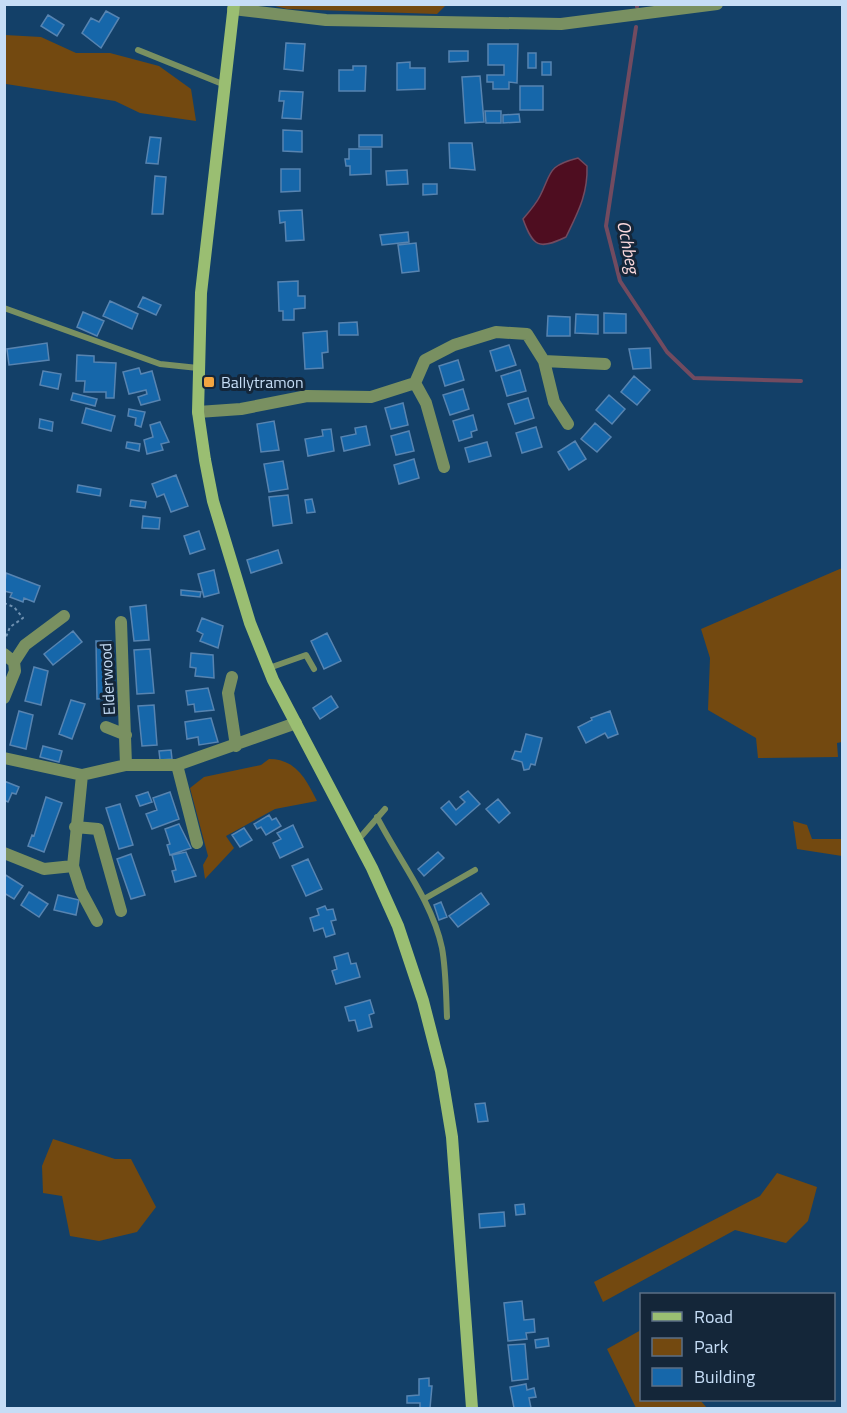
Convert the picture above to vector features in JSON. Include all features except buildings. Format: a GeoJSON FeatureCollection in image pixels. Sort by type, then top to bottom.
{"type":"FeatureCollection","features":[{"type":"Feature","properties":{"kind":"main road"},"geometry":{"type":"LineString","coordinates":[[234,7],[202,285],[198,368],[198,412],[213,501],[250,623],[268,668],[358,841],[398,926],[423,1001],[441,1071],[452,1137],[472,1408]]}},
{"type":"Feature","properties":{"kind":"street"},"geometry":{"type":"LineString","coordinates":[[234,7],[326,20],[561,24],[717,4]]}},
{"type":"Feature","properties":{"kind":"street"},"geometry":{"type":"LineString","coordinates":[[198,412],[241,410],[307,396],[371,397],[415,383],[425,360],[454,345],[496,332],[527,334],[544,361],[554,402],[568,424]]}},
{"type":"Feature","properties":{"kind":"street"},"geometry":{"type":"LineString","coordinates":[[544,361],[604,364]]}},
{"type":"Feature","properties":{"kind":"street"},"geometry":{"type":"LineString","coordinates":[[415,383],[426,404],[444,467]]}},
{"type":"Feature","properties":{"kind":"street"},"geometry":{"type":"LineString","coordinates":[[4,698],[15,671],[9,658],[64,616]]}},
{"type":"Feature","properties":{"kind":"street","name":"Elderwood"},"geometry":{"type":"LineString","coordinates":[[121,622],[126,765]]}},
{"type":"Feature","properties":{"kind":"street"},"geometry":{"type":"LineString","coordinates":[[232,677],[228,693],[236,746]]}},
{"type":"Feature","properties":{"kind":"street"},"geometry":{"type":"LineString","coordinates":[[4,758],[82,775],[126,765],[177,765],[296,723]]}},
{"type":"Feature","properties":{"kind":"street","name":"Elderwood"},"geometry":{"type":"LineString","coordinates":[[106,727],[126,735]]}},
{"type":"Feature","properties":{"kind":"street"},"geometry":{"type":"LineString","coordinates":[[177,765],[197,843]]}},
{"type":"Feature","properties":{"kind":"street"},"geometry":{"type":"LineString","coordinates":[[82,775],[75,827],[73,866],[81,891],[98,921]]}},
{"type":"Feature","properties":{"kind":"street"},"geometry":{"type":"LineString","coordinates":[[75,827],[98,829],[121,911]]}},
{"type":"Feature","properties":{"kind":"street"},"geometry":{"type":"LineString","coordinates":[[4,853],[44,869],[73,866]]}},
{"type":"Feature","properties":{"kind":"lane"},"geometry":{"type":"LineString","coordinates":[[138,50],[225,85]]}},
{"type":"Feature","properties":{"kind":"lane"},"geometry":{"type":"LineString","coordinates":[[4,308],[160,364],[198,368]]}},
{"type":"Feature","properties":{"kind":"lane"},"geometry":{"type":"LineString","coordinates":[[268,668],[306,655],[314,669]]}},
{"type":"Feature","properties":{"kind":"lane"},"geometry":{"type":"LineString","coordinates":[[358,841],[385,809]]}},
{"type":"Feature","properties":{"kind":"lane"},"geometry":{"type":"LineString","coordinates":[[377,817],[424,899],[442,948],[447,1017]]}},
{"type":"Feature","properties":{"kind":"lane"},"geometry":{"type":"LineString","coordinates":[[424,899],[475,870]]}},
{"type":"Feature","properties":{"kind":"path"},"geometry":{"type":"LineString","coordinates":[[4,603],[14,607],[23,618],[10,627],[4,642]]}},
{"type":"Feature","properties":{"kind":"green space"},"geometry":{"type":"Polygon","coordinates":[[[271,5],[446,5],[437,14],[287,9],[271,5]]]}},
{"type":"Feature","properties":{"kind":"green space"},"geometry":{"type":"Polygon","coordinates":[[[5,35],[41,37],[76,53],[110,53],[159,66],[191,89],[196,121],[140,113],[115,101],[6,84],[5,86],[5,35]]]}},
{"type":"Feature","properties":{"kind":"green space"},"geometry":{"type":"Polygon","coordinates":[[[842,568],[842,742],[837,743],[838,757],[758,758],[756,738],[708,710],[710,658],[701,629],[842,568]]]}},
{"type":"Feature","properties":{"kind":"green space"},"geometry":{"type":"Polygon","coordinates":[[[269,759],[286,762],[293,766],[309,785],[317,801],[275,809],[226,836],[234,848],[205,879],[203,865],[208,856],[190,788],[204,777],[261,765],[269,759]]]}},
{"type":"Feature","properties":{"kind":"green space"},"geometry":{"type":"Polygon","coordinates":[[[793,821],[807,825],[812,839],[842,839],[842,856],[797,849],[793,821]]]}},
{"type":"Feature","properties":{"kind":"green space"},"geometry":{"type":"Polygon","coordinates":[[[53,1139],[115,1159],[131,1159],[156,1207],[137,1232],[99,1241],[70,1236],[62,1196],[43,1193],[42,1166],[53,1139]]]}},
{"type":"Feature","properties":{"kind":"green space"},"geometry":{"type":"Polygon","coordinates":[[[777,1173],[817,1187],[808,1221],[786,1243],[735,1230],[603,1302],[594,1282],[760,1196],[777,1173]]]}},
{"type":"Feature","properties":{"kind":"green space"},"geometry":{"type":"Polygon","coordinates":[[[640,1331],[640,1401],[701,1401],[707,1408],[636,1408],[607,1349],[640,1331]]]}},
{"type":"Feature","properties":{"kind":"shaded area"},"geometry":{"type":"Polygon","coordinates":[[[578,158],[587,166],[587,176],[581,203],[566,237],[549,244],[538,243],[530,235],[523,219],[538,199],[552,171],[561,164],[578,158]]]}},
{"type":"Feature","properties":{"kind":"waterway","name":"Ochbeg"},"geometry":{"type":"LineString","coordinates":[[636,27],[606,226],[620,281],[667,352],[694,378],[801,381]]}},
{"type":"Feature","properties":{"kind":"place","name":"Ballytramon"},"geometry":{"type":"Point","coordinates":[209,382]}}]}
